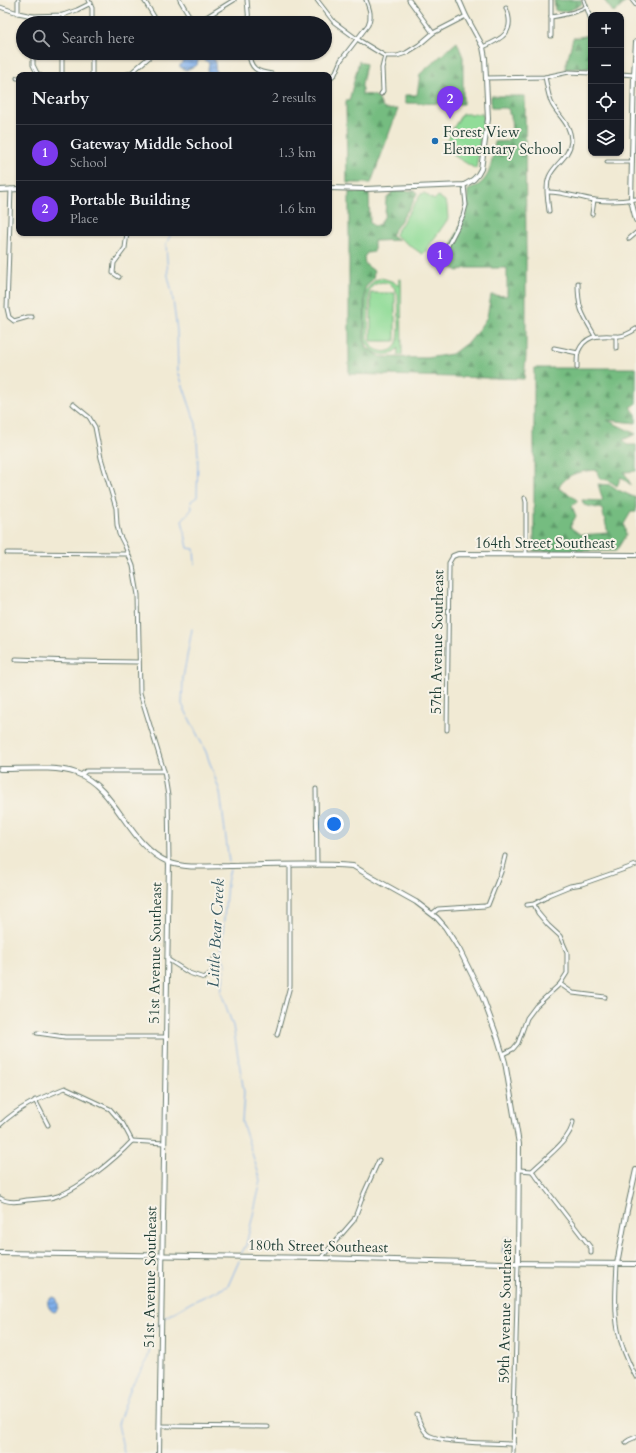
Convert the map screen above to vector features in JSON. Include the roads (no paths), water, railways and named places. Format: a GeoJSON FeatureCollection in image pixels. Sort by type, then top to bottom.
{"type":"FeatureCollection","features":[{"type":"Feature","properties":{"kind":"street"},"geometry":{"type":"LineString","coordinates":[[18,0],[18,13]]}},
{"type":"Feature","properties":{"kind":"street"},"geometry":{"type":"LineString","coordinates":[[144,0],[154,16]]}},
{"type":"Feature","properties":{"kind":"street"},"geometry":{"type":"LineString","coordinates":[[180,0],[189,16]]}},
{"type":"Feature","properties":{"kind":"street"},"geometry":{"type":"LineString","coordinates":[[208,16],[234,0]]}},
{"type":"Feature","properties":{"kind":"street"},"geometry":{"type":"LineString","coordinates":[[247,0],[248,16]]}},
{"type":"Feature","properties":{"kind":"street"},"geometry":{"type":"LineString","coordinates":[[317,0],[329,16]]}},
{"type":"Feature","properties":{"kind":"street"},"geometry":{"type":"LineString","coordinates":[[332,76],[335,74],[342,60],[368,25],[371,11],[366,0]]}},
{"type":"Feature","properties":{"kind":"street"},"geometry":{"type":"LineString","coordinates":[[409,0],[433,33]]}},
{"type":"Feature","properties":{"kind":"street"},"geometry":{"type":"LineString","coordinates":[[332,188],[364,189],[464,185],[478,176],[481,169],[488,119],[486,58],[483,47],[459,0]]}},
{"type":"Feature","properties":{"kind":"street"},"geometry":{"type":"LineString","coordinates":[[551,0],[551,36]]}},
{"type":"Feature","properties":{"kind":"street"},"geometry":{"type":"LineString","coordinates":[[584,0],[588,12]]}},
{"type":"Feature","properties":{"kind":"street"},"geometry":{"type":"LineString","coordinates":[[632,0],[636,5]]}},
{"type":"Feature","properties":{"kind":"street"},"geometry":{"type":"LineString","coordinates":[[0,7],[33,16],[63,15],[77,10],[90,2],[92,16]]}},
{"type":"Feature","properties":{"kind":"street"},"geometry":{"type":"LineString","coordinates":[[551,17],[564,15],[586,7]]}},
{"type":"Feature","properties":{"kind":"street"},"geometry":{"type":"LineString","coordinates":[[483,47],[498,41],[507,30],[509,21],[506,8]]}},
{"type":"Feature","properties":{"kind":"street"},"geometry":{"type":"LineString","coordinates":[[332,19],[357,39],[385,56],[397,56],[406,53],[419,45],[433,33],[466,16]]}},
{"type":"Feature","properties":{"kind":"street"},"geometry":{"type":"LineString","coordinates":[[636,44],[631,200],[636,220]]}},
{"type":"Feature","properties":{"kind":"street"},"geometry":{"type":"LineString","coordinates":[[381,94],[382,68],[385,56]]}},
{"type":"Feature","properties":{"kind":"street"},"geometry":{"type":"LineString","coordinates":[[33,60],[33,65],[36,72]]}},
{"type":"Feature","properties":{"kind":"street"},"geometry":{"type":"LineString","coordinates":[[62,60],[62,72]]}},
{"type":"Feature","properties":{"kind":"street"},"geometry":{"type":"LineString","coordinates":[[92,60],[92,72]]}},
{"type":"Feature","properties":{"kind":"street"},"geometry":{"type":"LineString","coordinates":[[131,72],[145,60]]}},
{"type":"Feature","properties":{"kind":"street"},"geometry":{"type":"LineString","coordinates":[[250,60],[251,65],[259,72]]}},
{"type":"Feature","properties":{"kind":"street"},"geometry":{"type":"LineString","coordinates":[[487,78],[545,77],[570,72],[588,73]]}},
{"type":"Feature","properties":{"kind":"street"},"geometry":{"type":"LineString","coordinates":[[624,74],[634,75]]}},
{"type":"Feature","properties":{"kind":"street"},"geometry":{"type":"LineString","coordinates":[[545,77],[551,102],[568,125],[571,134],[571,143],[565,156],[552,171],[547,183],[549,211]]}},
{"type":"Feature","properties":{"kind":"street"},"geometry":{"type":"LineString","coordinates":[[606,162],[632,162]]}},
{"type":"Feature","properties":{"kind":"street"},"geometry":{"type":"LineString","coordinates":[[442,257],[463,216],[466,205],[464,185]]}},
{"type":"Feature","properties":{"kind":"street"},"geometry":{"type":"LineString","coordinates":[[11,189],[7,308],[9,317],[14,321],[32,317]]}},
{"type":"Feature","properties":{"kind":"street"},"geometry":{"type":"LineString","coordinates":[[0,190],[16,189]]}},
{"type":"Feature","properties":{"kind":"street"},"geometry":{"type":"LineString","coordinates":[[548,192],[559,192],[594,200],[613,201],[636,199]]}},
{"type":"Feature","properties":{"kind":"street"},"geometry":{"type":"LineString","coordinates":[[592,214],[594,200]]}},
{"type":"Feature","properties":{"kind":"street"},"geometry":{"type":"LineString","coordinates":[[629,239],[636,233]]}},
{"type":"Feature","properties":{"kind":"street"},"geometry":{"type":"LineString","coordinates":[[119,277],[113,273],[114,263],[125,248],[127,236]]}},
{"type":"Feature","properties":{"kind":"street"},"geometry":{"type":"LineString","coordinates":[[578,283],[578,299],[580,308],[595,336]]}},
{"type":"Feature","properties":{"kind":"street"},"geometry":{"type":"LineString","coordinates":[[577,368],[578,353],[582,346],[595,336],[607,335],[616,337],[625,335],[636,329]]}},
{"type":"Feature","properties":{"kind":"street"},"geometry":{"type":"LineString","coordinates":[[616,337],[616,348]]}},
{"type":"Feature","properties":{"kind":"street"},"geometry":{"type":"LineString","coordinates":[[554,348],[578,353]]}},
{"type":"Feature","properties":{"kind":"street","name":"51st Avenue Southeast"},"geometry":{"type":"LineString","coordinates":[[74,404],[85,412],[95,427],[116,508],[119,534],[133,566],[138,595],[138,662],[140,693],[164,771],[168,796],[169,862],[159,1453]]}},
{"type":"Feature","properties":{"kind":"street"},"geometry":{"type":"LineString","coordinates":[[525,498],[526,554]]}},
{"type":"Feature","properties":{"kind":"street"},"geometry":{"type":"LineString","coordinates":[[7,553],[128,554]]}},
{"type":"Feature","properties":{"kind":"street","name":"164th Street Southeast"},"geometry":{"type":"LineString","coordinates":[[453,556],[458,554],[636,555]]}},
{"type":"Feature","properties":{"kind":"street","name":"57th Avenue Southeast"},"geometry":{"type":"LineString","coordinates":[[447,730],[449,563],[453,556]]}},
{"type":"Feature","properties":{"kind":"street"},"geometry":{"type":"LineString","coordinates":[[16,659],[138,662]]}},
{"type":"Feature","properties":{"kind":"street"},"geometry":{"type":"LineString","coordinates":[[0,769],[61,770],[81,775],[104,793],[139,840],[150,850],[169,862]]}},
{"type":"Feature","properties":{"kind":"street"},"geometry":{"type":"LineString","coordinates":[[81,775],[86,771],[164,771]]}},
{"type":"Feature","properties":{"kind":"street"},"geometry":{"type":"LineString","coordinates":[[316,789],[317,865]]}},
{"type":"Feature","properties":{"kind":"street"},"geometry":{"type":"LineString","coordinates":[[432,914],[438,909],[488,905],[501,872],[504,856]]}},
{"type":"Feature","properties":{"kind":"street","name":"59th Avenue Southeast"},"geometry":{"type":"LineString","coordinates":[[169,862],[189,866],[353,866],[378,882],[416,902],[432,914],[452,937],[476,980],[502,1054],[519,1144],[520,1170],[513,1453]]}},
{"type":"Feature","properties":{"kind":"street"},"geometry":{"type":"LineString","coordinates":[[277,1035],[290,986],[290,865]]}},
{"type":"Feature","properties":{"kind":"street"},"geometry":{"type":"LineString","coordinates":[[527,905],[534,904],[548,895],[570,886],[582,884],[636,865]]}},
{"type":"Feature","properties":{"kind":"street"},"geometry":{"type":"LineString","coordinates":[[502,1054],[513,1049],[518,1043],[527,1018],[536,1006],[560,984],[566,973],[567,952],[560,936],[548,926],[538,913],[534,904]]}},
{"type":"Feature","properties":{"kind":"street"},"geometry":{"type":"LineString","coordinates":[[167,959],[189,973],[204,978],[212,972],[214,959]]}},
{"type":"Feature","properties":{"kind":"street"},"geometry":{"type":"LineString","coordinates":[[560,984],[573,993],[605,997]]}},
{"type":"Feature","properties":{"kind":"street"},"geometry":{"type":"LineString","coordinates":[[37,1033],[65,1037],[166,1037]]}},
{"type":"Feature","properties":{"kind":"street"},"geometry":{"type":"LineString","coordinates":[[0,1125],[9,1116],[35,1100],[66,1088],[110,1109],[123,1124],[132,1141]]}},
{"type":"Feature","properties":{"kind":"street"},"geometry":{"type":"LineString","coordinates":[[35,1100],[48,1125]]}},
{"type":"Feature","properties":{"kind":"street"},"geometry":{"type":"LineString","coordinates":[[532,1171],[566,1138],[572,1129],[573,1122]]}},
{"type":"Feature","properties":{"kind":"street"},"geometry":{"type":"LineString","coordinates":[[0,1198],[4,1201],[22,1201],[55,1196],[73,1188],[90,1177],[132,1141],[164,1143]]}},
{"type":"Feature","properties":{"kind":"street"},"geometry":{"type":"LineString","coordinates":[[321,1258],[354,1220],[379,1160]]}},
{"type":"Feature","properties":{"kind":"street"},"geometry":{"type":"LineString","coordinates":[[520,1170],[532,1171],[591,1248],[592,1253]]}},
{"type":"Feature","properties":{"kind":"street"},"geometry":{"type":"LineString","coordinates":[[636,1170],[617,1264],[616,1297],[618,1329],[626,1355],[636,1377]]}},
{"type":"Feature","properties":{"kind":"street","name":"180th Street Southeast"},"geometry":{"type":"LineString","coordinates":[[0,1253],[636,1264]]}},
{"type":"Feature","properties":{"kind":"street"},"geometry":{"type":"LineString","coordinates":[[417,1415],[427,1434],[433,1437],[457,1441],[514,1444]]}},
{"type":"Feature","properties":{"kind":"street"},"geometry":{"type":"LineString","coordinates":[[160,1426],[268,1427]]}},
{"type":"Feature","properties":{"kind":"street"},"geometry":{"type":"LineString","coordinates":[[626,1442],[636,1437]]}},
{"type":"Feature","properties":{"kind":"water"},"geometry":{"type":"Polygon","coordinates":[[[185,60],[198,60],[197,65],[186,70],[180,67],[185,60]]]}},
{"type":"Feature","properties":{"kind":"water"},"geometry":{"type":"Polygon","coordinates":[[[204,60],[215,60],[216,72],[208,72],[209,63],[204,60]]]}},
{"type":"Feature","properties":{"kind":"water"},"geometry":{"type":"Polygon","coordinates":[[[505,1237],[510,1237],[509,1253],[507,1254],[502,1252],[505,1237]]]}},
{"type":"Feature","properties":{"kind":"water"},"geometry":{"type":"Polygon","coordinates":[[[53,1297],[56,1298],[58,1304],[58,1308],[55,1312],[49,1308],[48,1304],[48,1300],[53,1297]]]}},
{"type":"Feature","properties":{"kind":"waterway"},"geometry":{"type":"LineString","coordinates":[[170,236],[166,244],[168,276],[172,292],[177,331],[178,371],[196,424],[198,456]]}},
{"type":"Feature","properties":{"kind":"waterway"},"geometry":{"type":"LineString","coordinates":[[195,564],[194,549],[188,548],[182,520],[192,509],[191,501],[197,497],[198,459]]}},
{"type":"Feature","properties":{"kind":"waterway","name":"Little Bear Creek"},"geometry":{"type":"LineString","coordinates":[[192,629],[183,678],[182,704],[206,752],[220,792],[229,862]]}},
{"type":"Feature","properties":{"kind":"waterway","name":"Little Bear Creek"},"geometry":{"type":"LineString","coordinates":[[230,869],[227,883],[221,955],[226,965],[221,992],[233,1026],[244,1092],[242,1122],[261,1181],[246,1245],[241,1254]]}},
{"type":"Feature","properties":{"kind":"waterway","name":"Little Bear Creek"},"geometry":{"type":"LineString","coordinates":[[164,1318],[192,1302],[228,1286],[239,1261]]}},
{"type":"Feature","properties":{"kind":"waterway","name":"Little Bear Creek"},"geometry":{"type":"LineString","coordinates":[[124,1453],[118,1424],[131,1387],[147,1361],[153,1333],[159,1322]]}},
{"type":"Feature","properties":{"kind":"place","name":"Portable Building"},"geometry":{"type":"Point","coordinates":[450,119]}},
{"type":"Feature","properties":{"kind":"place","name":"Forest View Elementary School"},"geometry":{"type":"Point","coordinates":[435,141]}},
{"type":"Feature","properties":{"kind":"place","name":"Gateway Middle School"},"geometry":{"type":"Point","coordinates":[440,275]}}]}
